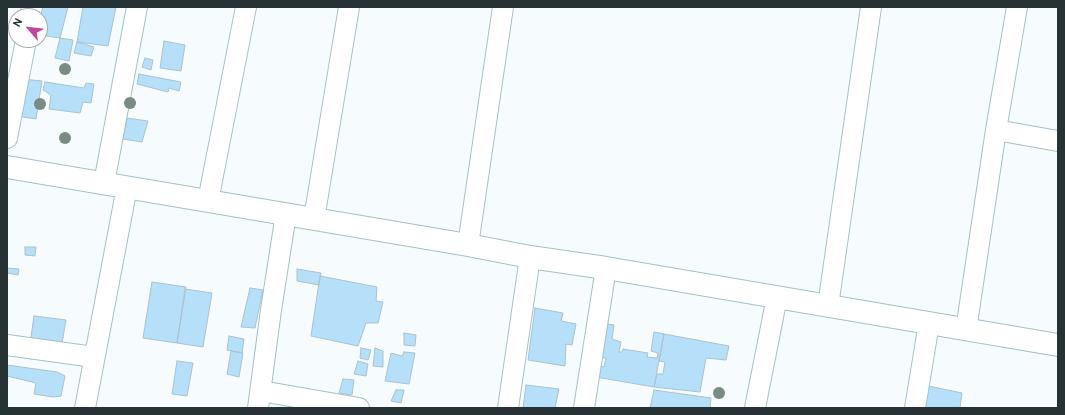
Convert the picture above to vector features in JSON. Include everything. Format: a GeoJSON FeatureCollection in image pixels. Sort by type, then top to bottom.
{"type":"FeatureCollection","features":[{"type":"Feature","properties":{"kind":"street"},"geometry":{"type":"LineString","coordinates":[[104,183],[136,7]]}},
{"type":"Feature","properties":{"kind":"street"},"geometry":{"type":"LineString","coordinates":[[208,201],[246,7]]}},
{"type":"Feature","properties":{"kind":"street"},"geometry":{"type":"LineString","coordinates":[[314,219],[349,7]]}},
{"type":"Feature","properties":{"kind":"street"},"geometry":{"type":"LineString","coordinates":[[468,245],[503,7]]}},
{"type":"Feature","properties":{"kind":"street"},"geometry":{"type":"LineString","coordinates":[[828,306],[871,7]]}},
{"type":"Feature","properties":{"kind":"street"},"geometry":{"type":"LineString","coordinates":[[966,330],[996,130],[1017,7]]}},
{"type":"Feature","properties":{"kind":"street"},"geometry":{"type":"LineString","coordinates":[[7,138],[24,48]]}},
{"type":"Feature","properties":{"kind":"street"},"geometry":{"type":"LineString","coordinates":[[996,130],[1058,141]]}},
{"type":"Feature","properties":{"kind":"street"},"geometry":{"type":"LineString","coordinates":[[7,167],[1058,345]]}},
{"type":"Feature","properties":{"kind":"street"},"geometry":{"type":"LineString","coordinates":[[85,408],[127,187]]}},
{"type":"Feature","properties":{"kind":"street"},"geometry":{"type":"LineString","coordinates":[[286,214],[270,310],[260,399],[359,408]]}},
{"type":"Feature","properties":{"kind":"street"},"geometry":{"type":"LineString","coordinates":[[508,408],[530,256]]}},
{"type":"Feature","properties":{"kind":"street"},"geometry":{"type":"LineString","coordinates":[[584,408],[606,268]]}},
{"type":"Feature","properties":{"kind":"street"},"geometry":{"type":"LineString","coordinates":[[755,408],[777,298]]}},
{"type":"Feature","properties":{"kind":"street"},"geometry":{"type":"LineString","coordinates":[[915,408],[929,323]]}},
{"type":"Feature","properties":{"kind":"street"},"geometry":{"type":"LineString","coordinates":[[7,345],[94,357]]}},
{"type":"Feature","properties":{"kind":"building"},"geometry":{"type":"Polygon","coordinates":[[[68,7],[60,38],[48,36],[48,8],[40,8],[68,7]]]}},
{"type":"Feature","properties":{"kind":"building"},"geometry":{"type":"Polygon","coordinates":[[[83,7],[116,7],[108,46],[77,42],[83,7]]]}},
{"type":"Feature","properties":{"kind":"building"},"geometry":{"type":"Polygon","coordinates":[[[60,38],[73,40],[69,61],[55,58],[60,38]]]}},
{"type":"Feature","properties":{"kind":"building"},"geometry":{"type":"Polygon","coordinates":[[[164,41],[185,45],[181,71],[160,68],[164,41]]]}},
{"type":"Feature","properties":{"kind":"building"},"geometry":{"type":"Polygon","coordinates":[[[77,42],[94,47],[91,56],[74,53],[77,42]]]}},
{"type":"Feature","properties":{"kind":"building"},"geometry":{"type":"Polygon","coordinates":[[[145,58],[153,60],[151,70],[142,67],[145,58]]]}},
{"type":"Feature","properties":{"kind":"building"},"geometry":{"type":"Polygon","coordinates":[[[139,74],[181,82],[179,91],[169,88],[168,92],[137,84],[139,74]]]}},
{"type":"Feature","properties":{"kind":"building"},"geometry":{"type":"Polygon","coordinates":[[[22,79],[42,81],[36,119],[16,116],[22,79]]]}},
{"type":"Feature","properties":{"kind":"building"},"geometry":{"type":"Polygon","coordinates":[[[45,82],[84,88],[86,83],[94,84],[91,103],[83,102],[80,113],[49,109],[51,95],[43,90],[45,82]]]}},
{"type":"Feature","properties":{"kind":"building"},"geometry":{"type":"Polygon","coordinates":[[[127,118],[148,121],[142,142],[123,139],[127,118]]]}},
{"type":"Feature","properties":{"kind":"building"},"geometry":{"type":"Polygon","coordinates":[[[25,247],[36,247],[35,256],[25,255],[25,247]]]}},
{"type":"Feature","properties":{"kind":"building"},"geometry":{"type":"Polygon","coordinates":[[[7,268],[19,269],[18,275],[7,273],[7,268]]]}},
{"type":"Feature","properties":{"kind":"building"},"geometry":{"type":"Polygon","coordinates":[[[297,269],[321,273],[319,285],[297,281],[297,269]]]}},
{"type":"Feature","properties":{"kind":"building"},"geometry":{"type":"Polygon","coordinates":[[[320,276],[377,287],[376,301],[383,302],[378,323],[366,323],[358,346],[311,336],[320,276]]]}},
{"type":"Feature","properties":{"kind":"building"},"geometry":{"type":"Polygon","coordinates":[[[152,282],[186,287],[177,343],[143,338],[152,282]]]}},
{"type":"Feature","properties":{"kind":"building"},"geometry":{"type":"Polygon","coordinates":[[[250,288],[263,290],[255,328],[241,327],[250,288]]]}},
{"type":"Feature","properties":{"kind":"building"},"geometry":{"type":"Polygon","coordinates":[[[185,289],[212,293],[203,347],[177,343],[185,289]]]}},
{"type":"Feature","properties":{"kind":"building"},"geometry":{"type":"Polygon","coordinates":[[[535,308],[563,313],[561,321],[576,324],[572,345],[566,344],[565,366],[528,360],[535,308]]]}},
{"type":"Feature","properties":{"kind":"building"},"geometry":{"type":"Polygon","coordinates":[[[34,316],[66,320],[61,349],[30,344],[34,316]]]}},
{"type":"Feature","properties":{"kind":"building"},"geometry":{"type":"Polygon","coordinates":[[[600,323],[614,325],[612,339],[621,342],[619,352],[622,352],[623,349],[648,353],[647,357],[657,358],[658,353],[651,351],[654,332],[664,334],[654,387],[590,376],[594,364],[604,367],[606,358],[596,356],[600,323]]]}},
{"type":"Feature","properties":{"kind":"building"},"geometry":{"type":"Polygon","coordinates":[[[404,333],[416,335],[415,346],[404,345],[404,333]]]}},
{"type":"Feature","properties":{"kind":"building"},"geometry":{"type":"Polygon","coordinates":[[[664,334],[729,346],[726,360],[706,358],[700,392],[654,387],[657,374],[663,374],[665,362],[659,361],[664,334]]]}},
{"type":"Feature","properties":{"kind":"building"},"geometry":{"type":"Polygon","coordinates":[[[229,336],[244,339],[242,353],[227,350],[229,336]]]}},
{"type":"Feature","properties":{"kind":"building"},"geometry":{"type":"Polygon","coordinates":[[[361,348],[371,350],[368,360],[360,358],[361,348]]]}},
{"type":"Feature","properties":{"kind":"building"},"geometry":{"type":"Polygon","coordinates":[[[375,348],[383,351],[383,367],[373,366],[375,348]]]}},
{"type":"Feature","properties":{"kind":"building"},"geometry":{"type":"Polygon","coordinates":[[[231,351],[243,353],[239,377],[227,374],[231,351]]]}},
{"type":"Feature","properties":{"kind":"building"},"geometry":{"type":"Polygon","coordinates":[[[404,352],[415,353],[409,384],[385,381],[391,353],[402,356],[404,352]]]}},
{"type":"Feature","properties":{"kind":"building"},"geometry":{"type":"Polygon","coordinates":[[[177,361],[193,363],[187,396],[172,394],[177,361]]]}},
{"type":"Feature","properties":{"kind":"building"},"geometry":{"type":"Polygon","coordinates":[[[358,361],[368,364],[366,376],[354,374],[358,361]]]}},
{"type":"Feature","properties":{"kind":"building"},"geometry":{"type":"Polygon","coordinates":[[[7,365],[57,372],[65,376],[61,396],[53,397],[34,394],[36,383],[7,376],[7,365]]]}},
{"type":"Feature","properties":{"kind":"building"},"geometry":{"type":"Polygon","coordinates":[[[343,379],[354,380],[352,395],[339,393],[343,379]]]}},
{"type":"Feature","properties":{"kind":"building"},"geometry":{"type":"Polygon","coordinates":[[[526,385],[559,389],[555,408],[523,408],[526,385]]]}},
{"type":"Feature","properties":{"kind":"building"},"geometry":{"type":"Polygon","coordinates":[[[924,385],[962,393],[960,408],[918,408],[924,385]]]}},
{"type":"Feature","properties":{"kind":"building"},"geometry":{"type":"Polygon","coordinates":[[[396,390],[404,390],[401,403],[391,401],[396,390]]]}},
{"type":"Feature","properties":{"kind":"building"},"geometry":{"type":"Polygon","coordinates":[[[654,390],[711,398],[710,408],[650,408],[654,390]]]}}]}
